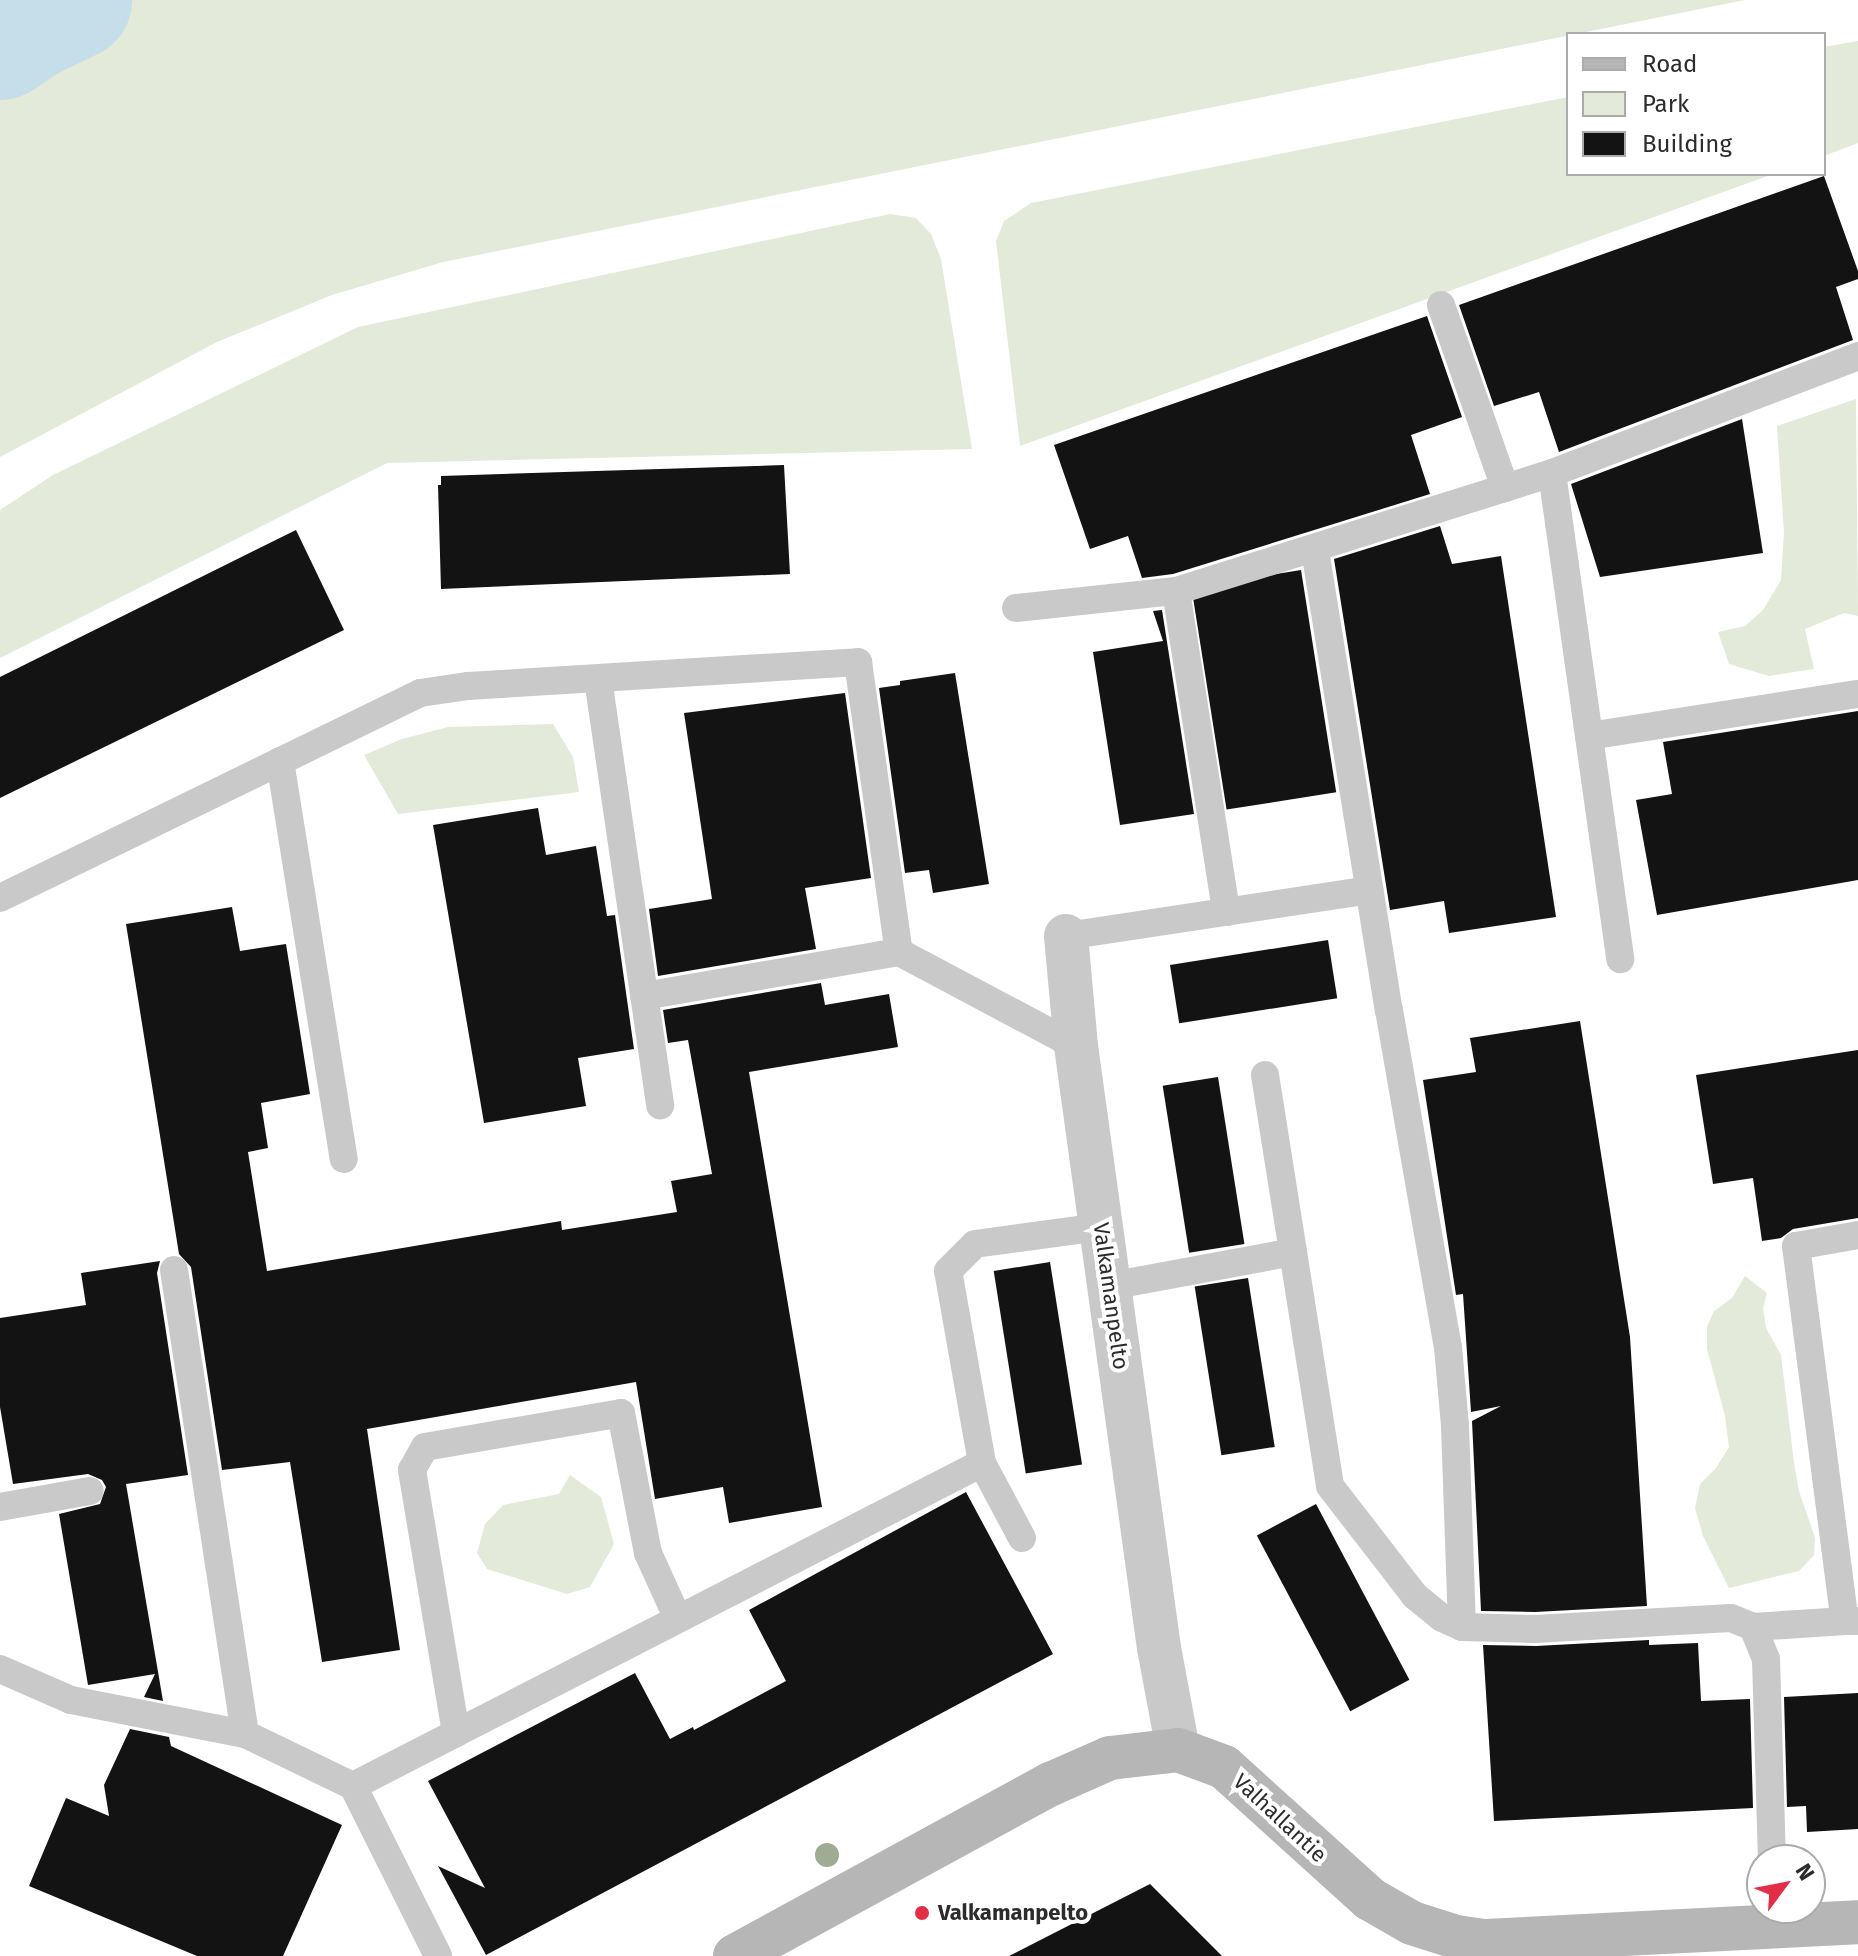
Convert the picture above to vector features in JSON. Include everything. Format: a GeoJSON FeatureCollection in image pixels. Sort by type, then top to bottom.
{"type":"FeatureCollection","features":[{"type":"Feature","properties":{"kind":"street","name":"Valkamanpelto"},"geometry":{"type":"LineString","coordinates":[[1066,936],[1076,1046],[1159,1648],[1178,1750]]}},
{"type":"Feature","properties":{"kind":"street","name":"Valhallantie"},"geometry":{"type":"LineString","coordinates":[[735,1956],[1051,1784],[1110,1758],[1178,1750],[1224,1767],[1370,1899],[1412,1923],[1456,1937],[1486,1941],[1858,1922]]}},
{"type":"Feature","properties":{"kind":"lane"},"geometry":{"type":"LineString","coordinates":[[1441,305],[1505,488]]}},
{"type":"Feature","properties":{"kind":"lane"},"geometry":{"type":"LineString","coordinates":[[1016,608],[1176,591],[1315,550],[1552,473],[1858,356]]}},
{"type":"Feature","properties":{"kind":"lane"},"geometry":{"type":"LineString","coordinates":[[1552,473],[1620,959]]}},
{"type":"Feature","properties":{"kind":"lane"},"geometry":{"type":"LineString","coordinates":[[1315,550],[1448,1347],[1455,1426],[1462,1627]]}},
{"type":"Feature","properties":{"kind":"lane"},"geometry":{"type":"LineString","coordinates":[[1176,591],[1226,912]]}},
{"type":"Feature","properties":{"kind":"lane"},"geometry":{"type":"LineString","coordinates":[[0,898],[420,693],[858,662],[899,952]]}},
{"type":"Feature","properties":{"kind":"lane"},"geometry":{"type":"LineString","coordinates":[[598,679],[660,1106]]}},
{"type":"Feature","properties":{"kind":"lane"},"geometry":{"type":"LineString","coordinates":[[1589,736],[1858,694]]}},
{"type":"Feature","properties":{"kind":"lane"},"geometry":{"type":"LineString","coordinates":[[280,761],[344,1159]]}},
{"type":"Feature","properties":{"kind":"lane"},"geometry":{"type":"LineString","coordinates":[[1066,936],[1370,890]]}},
{"type":"Feature","properties":{"kind":"lane"},"geometry":{"type":"LineString","coordinates":[[644,996],[899,952],[1076,1046]]}},
{"type":"Feature","properties":{"kind":"lane"},"geometry":{"type":"LineString","coordinates":[[1265,1075],[1330,1486],[1415,1596],[1442,1618],[1462,1627],[1535,1629],[1731,1618],[1753,1627],[1852,1621],[1796,1246],[1858,1235]]}},
{"type":"Feature","properties":{"kind":"lane"},"geometry":{"type":"LineString","coordinates":[[1022,1538],[982,1463],[948,1271],[975,1244],[1101,1227]]}},
{"type":"Feature","properties":{"kind":"lane"},"geometry":{"type":"LineString","coordinates":[[1110,1286],[1293,1252]]}},
{"type":"Feature","properties":{"kind":"lane"},"geometry":{"type":"LineString","coordinates":[[174,1270],[245,1734]]}},
{"type":"Feature","properties":{"kind":"lane"},"geometry":{"type":"LineString","coordinates":[[456,1733],[412,1470],[425,1447],[621,1413],[648,1553],[678,1619]]}},
{"type":"Feature","properties":{"kind":"lane"},"geometry":{"type":"LineString","coordinates":[[353,1786],[982,1463]]}},
{"type":"Feature","properties":{"kind":"lane"},"geometry":{"type":"LineString","coordinates":[[0,1507],[90,1491]]}},
{"type":"Feature","properties":{"kind":"lane"},"geometry":{"type":"LineString","coordinates":[[1753,1627],[1766,1659],[1772,1844]]}},
{"type":"Feature","properties":{"kind":"lane"},"geometry":{"type":"LineString","coordinates":[[0,1669],[71,1700],[245,1734],[353,1786],[438,1956]]}},
{"type":"Feature","properties":{"kind":"green space"},"geometry":{"type":"Polygon","coordinates":[[[0,0],[1745,0],[1586,32],[1566,32],[1566,36],[443,262],[332,295],[217,342],[0,457],[0,0]]]}},
{"type":"Feature","properties":{"kind":"green space"},"geometry":{"type":"Polygon","coordinates":[[[1858,41],[1858,143],[1826,155],[1826,47],[1858,41]]]}},
{"type":"Feature","properties":{"kind":"green space"},"geometry":{"type":"Polygon","coordinates":[[[1566,97],[1566,176],[1767,176],[1020,446],[996,241],[1004,221],[1031,203],[1566,97]]]}},
{"type":"Feature","properties":{"kind":"green space"},"geometry":{"type":"Polygon","coordinates":[[[890,214],[916,218],[931,234],[941,259],[972,449],[387,463],[0,658],[0,510],[53,475],[358,327],[890,214]]]}},
{"type":"Feature","properties":{"kind":"green space"},"geometry":{"type":"Polygon","coordinates":[[[1856,399],[1858,616],[1844,613],[1805,629],[1814,669],[1769,676],[1729,664],[1718,632],[1745,626],[1763,610],[1781,580],[1784,533],[1777,426],[1856,399]]]}},
{"type":"Feature","properties":{"kind":"green space"},"geometry":{"type":"Polygon","coordinates":[[[553,724],[573,757],[579,792],[398,814],[364,755],[402,739],[448,727],[553,724]]]}},
{"type":"Feature","properties":{"kind":"green space"},"geometry":{"type":"Polygon","coordinates":[[[1745,1276],[1767,1293],[1763,1308],[1766,1328],[1781,1355],[1799,1491],[1815,1538],[1814,1555],[1799,1571],[1729,1588],[1703,1536],[1695,1508],[1700,1484],[1716,1468],[1729,1447],[1725,1416],[1707,1349],[1707,1327],[1714,1311],[1732,1298],[1745,1276]]]}},
{"type":"Feature","properties":{"kind":"green space"},"geometry":{"type":"Polygon","coordinates":[[[570,1475],[601,1497],[614,1544],[590,1587],[567,1594],[487,1569],[477,1553],[485,1524],[503,1505],[559,1494],[570,1475]]]}},
{"type":"Feature","properties":{"kind":"building"},"geometry":{"type":"Polygon","coordinates":[[[1824,176],[1858,271],[1858,279],[1836,287],[1853,340],[1559,452],[1539,392],[1494,406],[1459,305],[1824,176]]]}},
{"type":"Feature","properties":{"kind":"building"},"geometry":{"type":"Polygon","coordinates":[[[1427,316],[1462,417],[1411,435],[1430,494],[1173,574],[1142,578],[1128,536],[1090,549],[1054,445],[1427,316]]]}},
{"type":"Feature","properties":{"kind":"building"},"geometry":{"type":"Polygon","coordinates":[[[1742,419],[1763,553],[1600,577],[1571,484],[1742,419]]]}},
{"type":"Feature","properties":{"kind":"building"},"geometry":{"type":"Polygon","coordinates":[[[784,465],[790,574],[441,589],[438,485],[441,485],[441,476],[784,465]]]}},
{"type":"Feature","properties":{"kind":"building"},"geometry":{"type":"Polygon","coordinates":[[[1440,526],[1452,564],[1501,556],[1556,917],[1449,933],[1444,901],[1390,910],[1334,559],[1440,526]]]}},
{"type":"Feature","properties":{"kind":"building"},"geometry":{"type":"Polygon","coordinates":[[[296,530],[344,630],[0,798],[0,677],[296,530]]]}},
{"type":"Feature","properties":{"kind":"building"},"geometry":{"type":"Polygon","coordinates":[[[1301,570],[1336,792],[1227,810],[1191,587],[1301,570]]]}},
{"type":"Feature","properties":{"kind":"building"},"geometry":{"type":"Polygon","coordinates":[[[1162,610],[1194,814],[1120,825],[1093,652],[1163,641],[1153,611],[1162,610]]]}},
{"type":"Feature","properties":{"kind":"building"},"geometry":{"type":"Polygon","coordinates":[[[955,673],[989,884],[933,893],[929,870],[905,873],[879,688],[900,685],[900,681],[955,673]]]}},
{"type":"Feature","properties":{"kind":"building"},"geometry":{"type":"Polygon","coordinates":[[[845,693],[871,878],[805,888],[816,949],[658,976],[649,909],[712,899],[684,713],[845,693]]]}},
{"type":"Feature","properties":{"kind":"building"},"geometry":{"type":"Polygon","coordinates":[[[1858,711],[1858,880],[1657,915],[1636,800],[1672,794],[1663,742],[1858,711]]]}},
{"type":"Feature","properties":{"kind":"building"},"geometry":{"type":"Polygon","coordinates":[[[538,808],[546,855],[596,846],[607,916],[615,915],[634,1049],[578,1058],[586,1106],[484,1123],[433,825],[538,808]]]}},
{"type":"Feature","properties":{"kind":"building"},"geometry":{"type":"Polygon","coordinates":[[[232,907],[240,951],[286,944],[310,1094],[261,1103],[268,1148],[248,1152],[267,1271],[561,1221],[562,1230],[677,1212],[671,1181],[712,1174],[688,1040],[668,1043],[663,1010],[821,983],[825,1005],[889,994],[898,1047],[749,1072],[822,1507],[729,1523],[723,1487],[655,1499],[636,1382],[367,1429],[400,1650],[322,1662],[290,1462],[222,1470],[191,1267],[179,1254],[126,924],[232,907]]]}},
{"type":"Feature","properties":{"kind":"building"},"geometry":{"type":"Polygon","coordinates":[[[1328,940],[1337,998],[1179,1023],[1170,965],[1328,940]]]}},
{"type":"Feature","properties":{"kind":"building"},"geometry":{"type":"Polygon","coordinates":[[[1580,1021],[1630,1337],[1647,1606],[1535,1612],[1481,1611],[1472,1421],[1501,1406],[1471,1412],[1463,1294],[1456,1295],[1423,1080],[1476,1072],[1470,1038],[1580,1021]]]}},
{"type":"Feature","properties":{"kind":"building"},"geometry":{"type":"Polygon","coordinates":[[[1858,1050],[1858,1218],[1793,1229],[1781,1238],[1762,1241],[1753,1178],[1713,1184],[1696,1075],[1858,1050]]]}},
{"type":"Feature","properties":{"kind":"building"},"geometry":{"type":"Polygon","coordinates":[[[1218,1077],[1244,1244],[1189,1253],[1163,1086],[1218,1077]]]}},
{"type":"Feature","properties":{"kind":"building"},"geometry":{"type":"Polygon","coordinates":[[[160,1261],[157,1273],[188,1475],[126,1484],[163,1701],[144,1697],[155,1674],[88,1685],[59,1514],[100,1504],[106,1487],[102,1480],[88,1474],[13,1484],[0,1407],[0,1318],[86,1305],[81,1273],[160,1261]]]}},
{"type":"Feature","properties":{"kind":"building"},"geometry":{"type":"Polygon","coordinates":[[[1050,1262],[1082,1464],[1026,1473],[994,1271],[1050,1262]]]}},
{"type":"Feature","properties":{"kind":"building"},"geometry":{"type":"Polygon","coordinates":[[[1248,1278],[1275,1447],[1221,1455],[1195,1286],[1248,1278]]]}},
{"type":"Feature","properties":{"kind":"building"},"geometry":{"type":"Polygon","coordinates":[[[966,1492],[1053,1654],[486,1955],[438,1866],[485,1888],[428,1781],[635,1673],[670,1739],[693,1727],[694,1730],[786,1681],[749,1610],[966,1492]]]}},
{"type":"Feature","properties":{"kind":"building"},"geometry":{"type":"Polygon","coordinates":[[[1316,1504],[1409,1680],[1350,1711],[1257,1535],[1316,1504]]]}},
{"type":"Feature","properties":{"kind":"building"},"geometry":{"type":"Polygon","coordinates":[[[1649,1640],[1649,1645],[1698,1643],[1701,1701],[1750,1699],[1753,1808],[1494,1821],[1483,1645],[1536,1646],[1649,1640]]]}},
{"type":"Feature","properties":{"kind":"building"},"geometry":{"type":"Polygon","coordinates":[[[1858,1693],[1858,1829],[1807,1832],[1806,1806],[1787,1807],[1784,1697],[1858,1693]]]}},
{"type":"Feature","properties":{"kind":"building"},"geometry":{"type":"Polygon","coordinates":[[[130,1729],[169,1737],[171,1746],[342,1825],[283,1956],[197,1956],[29,1886],[66,1798],[109,1816],[104,1785],[130,1729]]]}},
{"type":"Feature","properties":{"kind":"building"},"geometry":{"type":"Polygon","coordinates":[[[1150,1884],[1222,1956],[1009,1956],[1150,1884]]]}},
{"type":"Feature","properties":{"kind":"waterway"},"geometry":{"type":"LineString","coordinates":[[0,40],[28,21],[72,0]]}},
{"type":"Feature","properties":{"kind":"place","name":"Valkamanpelto"},"geometry":{"type":"Point","coordinates":[922,1913]}}]}
